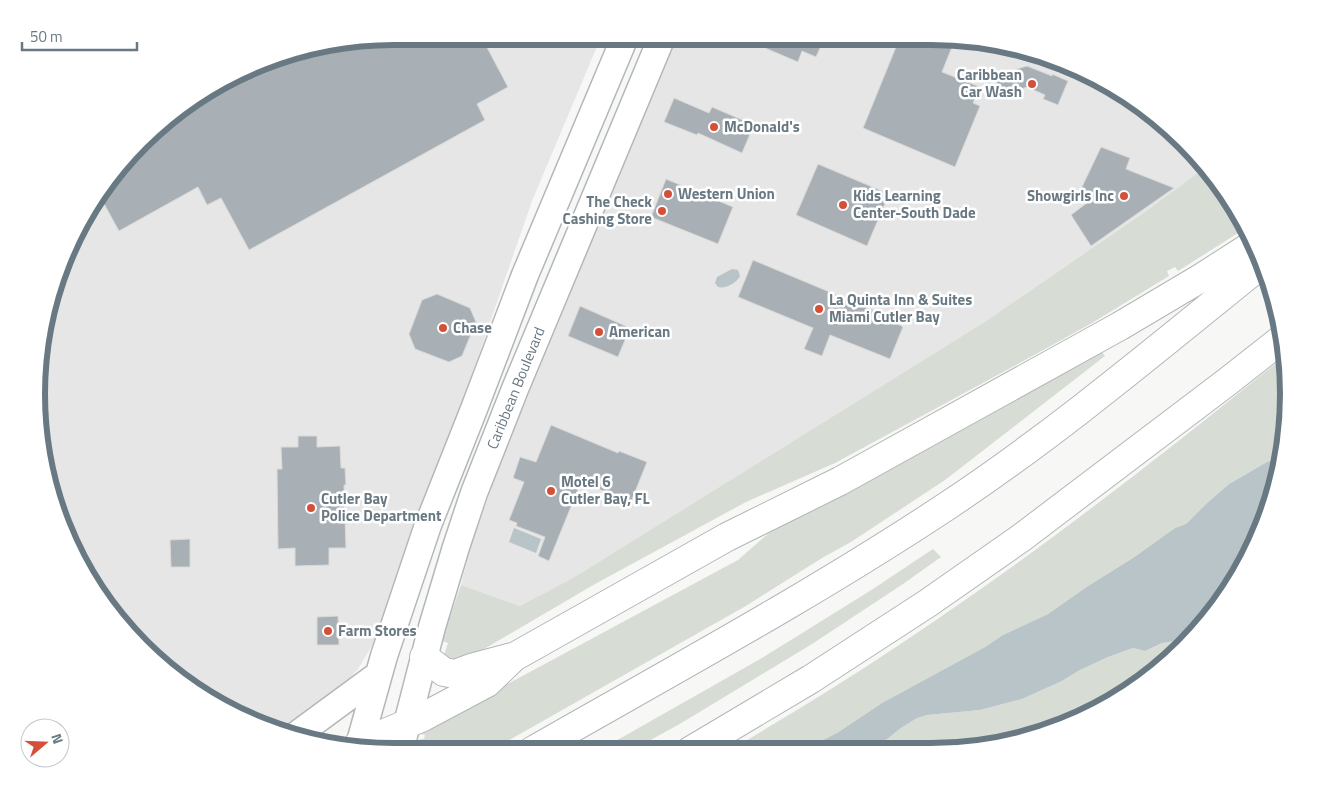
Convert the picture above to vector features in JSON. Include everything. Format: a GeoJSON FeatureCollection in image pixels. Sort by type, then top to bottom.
{"type":"FeatureCollection","features":[{"type":"Feature","properties":{"kind":"highway"},"geometry":{"type":"LineString","coordinates":[[368,742],[432,712],[487,683],[514,657],[726,537],[840,481],[1094,340],[1201,278],[1248,248]]}},
{"type":"Feature","properties":{"kind":"highway"},"geometry":{"type":"LineString","coordinates":[[546,743],[817,588],[943,509],[1057,427],[1256,269]]}},
{"type":"Feature","properties":{"kind":"highway"},"geometry":{"type":"LineString","coordinates":[[703,743],[828,668],[928,603],[1022,538],[1276,343]]}},
{"type":"Feature","properties":{"kind":"highway"},"geometry":{"type":"LineString","coordinates":[[424,657],[444,672],[455,674],[514,657]]}},
{"type":"Feature","properties":{"kind":"main road","name":"Caribbean Boulevard"},"geometry":{"type":"LineString","coordinates":[[359,741],[378,675],[428,524],[525,275],[622,45]]}},
{"type":"Feature","properties":{"kind":"main road","name":"Caribbean Boulevard"},"geometry":{"type":"LineString","coordinates":[[402,743],[432,627],[474,493],[659,45]]}},
{"type":"Feature","properties":{"kind":"main road"},"geometry":{"type":"LineString","coordinates":[[525,275],[558,286]]}},
{"type":"Feature","properties":{"kind":"main road"},"geometry":{"type":"LineString","coordinates":[[474,409],[505,414]]}},
{"type":"Feature","properties":{"kind":"main road"},"geometry":{"type":"LineString","coordinates":[[302,731],[378,675]]}},
{"type":"Feature","properties":{"kind":"shaded area"},"geometry":{"type":"Polygon","coordinates":[[[394,45],[598,45],[532,201],[470,380],[375,641],[358,669],[335,694],[290,727],[240,707],[200,684],[147,641],[132,624],[104,588],[81,548],[57,484],[48,440],[45,394],[48,348],[57,304],[81,240],[104,200],[147,147],[182,117],[207,99],[362,47],[394,45]]]}},
{"type":"Feature","properties":{"kind":"shaded area"},"geometry":{"type":"Polygon","coordinates":[[[674,45],[931,45],[977,48],[1021,57],[1085,81],[1125,104],[1178,147],[1199,172],[1142,214],[983,323],[573,578],[520,606],[461,585],[471,546],[502,458],[674,45]]]}},
{"type":"Feature","properties":{"kind":"shaded area"},"geometry":{"type":"Polygon","coordinates":[[[1199,172],[1208,182],[1240,232],[1178,271],[1175,267],[1167,271],[1169,276],[1092,323],[835,463],[746,502],[595,584],[467,659],[458,662],[443,658],[448,643],[442,641],[461,585],[520,606],[573,578],[983,323],[1142,214],[1199,172]]]}},
{"type":"Feature","properties":{"kind":"shaded area"},"geometry":{"type":"Polygon","coordinates":[[[732,269],[738,270],[740,276],[738,279],[727,286],[718,287],[715,283],[717,277],[732,269]]]}},
{"type":"Feature","properties":{"kind":"shaded area"},"geometry":{"type":"Polygon","coordinates":[[[1101,351],[1105,356],[945,480],[851,542],[744,607],[504,743],[419,743],[420,739],[424,739],[425,735],[421,734],[422,730],[738,560],[769,533],[1101,351]]]}},
{"type":"Feature","properties":{"kind":"shaded area"},"geometry":{"type":"Polygon","coordinates":[[[1278,362],[1279,417],[1273,460],[1229,484],[1186,524],[1175,528],[1048,614],[1003,635],[985,647],[882,703],[837,733],[817,743],[742,743],[859,671],[952,610],[1049,540],[1192,431],[1278,362]]]}},
{"type":"Feature","properties":{"kind":"shaded area"},"geometry":{"type":"Polygon","coordinates":[[[1273,460],[1261,506],[1244,548],[1221,588],[1180,639],[1162,643],[1145,651],[1133,648],[1108,657],[1022,699],[980,710],[927,715],[917,718],[882,743],[817,743],[837,733],[882,703],[985,647],[1003,635],[1048,614],[1175,528],[1186,524],[1229,484],[1273,460]]]}},
{"type":"Feature","properties":{"kind":"shaded area"},"geometry":{"type":"Polygon","coordinates":[[[514,528],[541,539],[536,553],[509,542],[514,528]]]}},
{"type":"Feature","properties":{"kind":"shaded area"},"geometry":{"type":"Polygon","coordinates":[[[933,549],[941,557],[812,644],[683,722],[645,743],[612,743],[762,658],[933,549]]]}},
{"type":"Feature","properties":{"kind":"shaded area"},"geometry":{"type":"Polygon","coordinates":[[[1180,639],[1125,684],[1085,707],[1043,724],[1021,731],[977,740],[931,743],[882,743],[917,718],[927,715],[980,710],[1022,699],[1108,657],[1133,648],[1145,651],[1162,643],[1180,639]]]}},
{"type":"Feature","properties":{"kind":"building"},"geometry":{"type":"Polygon","coordinates":[[[394,45],[486,45],[508,87],[477,104],[485,120],[249,250],[221,198],[207,205],[198,187],[119,231],[103,202],[147,147],[200,104],[219,92],[260,72],[304,57],[348,48],[394,45]]]}},
{"type":"Feature","properties":{"kind":"building"},"geometry":{"type":"Polygon","coordinates":[[[766,45],[821,45],[816,57],[802,51],[798,62],[765,48],[766,45]]]}},
{"type":"Feature","properties":{"kind":"building"},"geometry":{"type":"Polygon","coordinates":[[[897,45],[952,46],[942,72],[980,87],[973,103],[980,106],[955,167],[863,128],[897,45]]]}},
{"type":"Feature","properties":{"kind":"building","name":"Caribbean Car Wash"},"geometry":{"type":"Polygon","coordinates":[[[1027,66],[1068,81],[1058,105],[1043,99],[1045,95],[1027,87],[1001,96],[994,76],[1027,66]]]}},
{"type":"Feature","properties":{"kind":"building","name":"McDonald's"},"geometry":{"type":"Polygon","coordinates":[[[674,98],[709,113],[712,107],[754,125],[742,153],[698,133],[697,135],[664,122],[674,98]]]}},
{"type":"Feature","properties":{"kind":"building","name":"Showgirls Inc"},"geometry":{"type":"Polygon","coordinates":[[[1101,147],[1130,158],[1126,169],[1174,188],[1091,246],[1071,215],[1092,199],[1079,193],[1101,147]]]}},
{"type":"Feature","properties":{"kind":"building","name":"Kids Learning Center-South Dade"},"geometry":{"type":"Polygon","coordinates":[[[818,164],[889,194],[867,246],[796,215],[818,164]]]}},
{"type":"Feature","properties":{"kind":"building"},"geometry":{"type":"Polygon","coordinates":[[[666,179],[733,207],[718,244],[651,217],[666,179]]]}},
{"type":"Feature","properties":{"kind":"building","name":"La Quinta Inn & Suites Miami Cutler Bay"},"geometry":{"type":"Polygon","coordinates":[[[753,260],[899,321],[898,324],[903,327],[890,359],[830,335],[822,356],[804,349],[813,328],[738,297],[753,260]]]}},
{"type":"Feature","properties":{"kind":"building","name":"Chase"},"geometry":{"type":"Polygon","coordinates":[[[437,294],[470,308],[476,322],[462,356],[449,362],[415,349],[409,334],[422,300],[437,294]]]}},
{"type":"Feature","properties":{"kind":"building","name":"American"},"geometry":{"type":"Polygon","coordinates":[[[580,306],[630,328],[618,357],[568,336],[580,306]]]}},
{"type":"Feature","properties":{"kind":"building","name":"Motel 6 Cutler Bay, FL"},"geometry":{"type":"Polygon","coordinates":[[[551,425],[618,453],[619,451],[647,462],[631,502],[581,482],[549,561],[538,556],[545,537],[516,526],[517,523],[509,520],[524,482],[513,478],[520,457],[536,462],[551,425]]]}},
{"type":"Feature","properties":{"kind":"building","name":"Cutler Bay Police Department"},"geometry":{"type":"Polygon","coordinates":[[[298,436],[317,436],[317,447],[340,446],[341,468],[345,468],[346,485],[344,485],[346,548],[329,548],[329,565],[295,566],[295,548],[278,549],[277,469],[282,469],[281,447],[298,447],[298,436]]]}},
{"type":"Feature","properties":{"kind":"building"},"geometry":{"type":"Polygon","coordinates":[[[190,539],[190,567],[171,567],[170,540],[190,539]]]}},
{"type":"Feature","properties":{"kind":"building","name":"Farm Stores"},"geometry":{"type":"Polygon","coordinates":[[[338,616],[339,645],[317,645],[317,617],[338,616]]]}},
{"type":"Feature","properties":{"kind":"place","name":"Caribbean Car Wash"},"geometry":{"type":"Point","coordinates":[1032,84]}},
{"type":"Feature","properties":{"kind":"place","name":"McDonald's"},"geometry":{"type":"Point","coordinates":[714,127]}},
{"type":"Feature","properties":{"kind":"place","name":"Western Union"},"geometry":{"type":"Point","coordinates":[668,194]}},
{"type":"Feature","properties":{"kind":"place","name":"Showgirls Inc"},"geometry":{"type":"Point","coordinates":[1124,196]}},
{"type":"Feature","properties":{"kind":"place","name":"Kids Learning Center-South Dade"},"geometry":{"type":"Point","coordinates":[843,205]}},
{"type":"Feature","properties":{"kind":"place","name":"The Check Cashing Store"},"geometry":{"type":"Point","coordinates":[662,211]}},
{"type":"Feature","properties":{"kind":"place","name":"La Quinta Inn & Suites Miami Cutler Bay"},"geometry":{"type":"Point","coordinates":[819,309]}},
{"type":"Feature","properties":{"kind":"place","name":"Chase"},"geometry":{"type":"Point","coordinates":[443,328]}},
{"type":"Feature","properties":{"kind":"place","name":"American"},"geometry":{"type":"Point","coordinates":[599,332]}},
{"type":"Feature","properties":{"kind":"place","name":"Motel 6 Cutler Bay, FL"},"geometry":{"type":"Point","coordinates":[551,491]}},
{"type":"Feature","properties":{"kind":"place","name":"Cutler Bay Police Department"},"geometry":{"type":"Point","coordinates":[311,508]}},
{"type":"Feature","properties":{"kind":"place","name":"Farm Stores"},"geometry":{"type":"Point","coordinates":[328,631]}}]}
